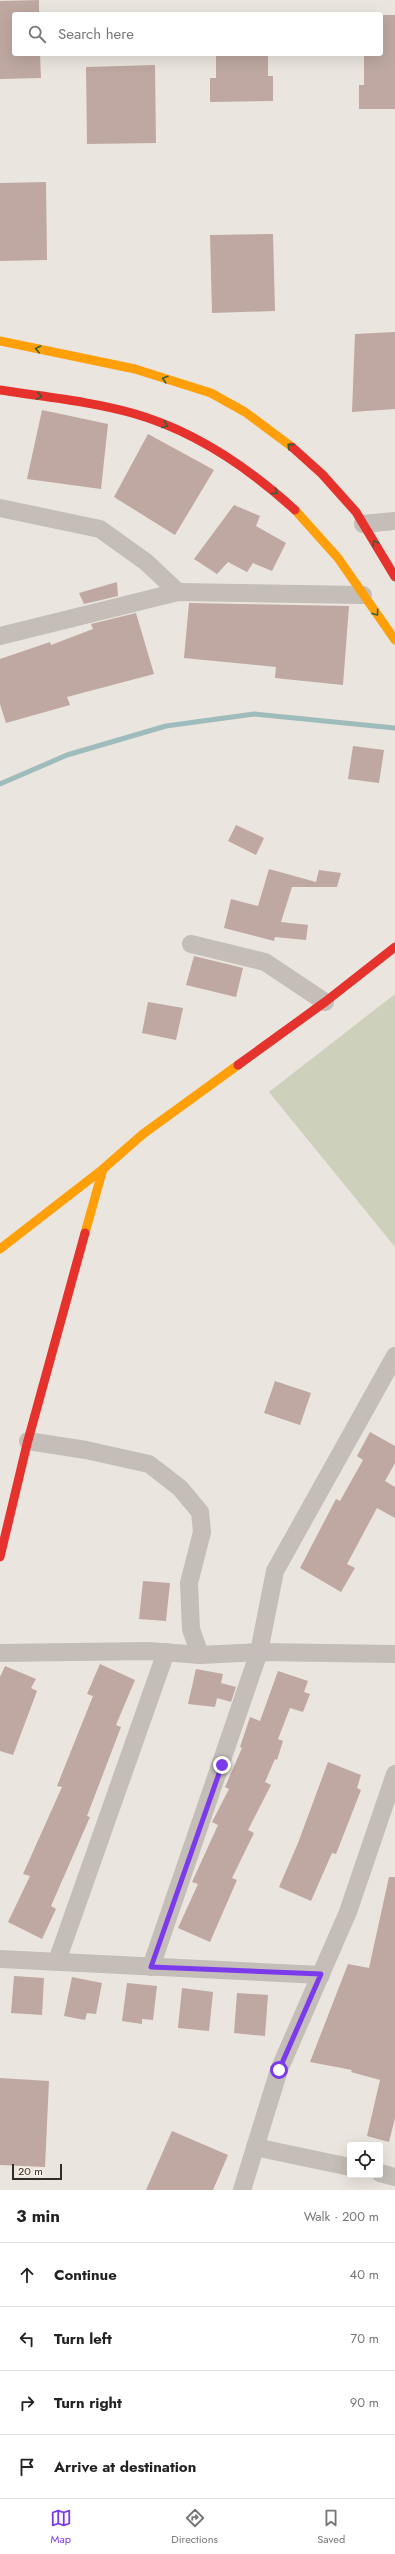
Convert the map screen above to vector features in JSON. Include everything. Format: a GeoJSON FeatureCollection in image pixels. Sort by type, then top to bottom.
{"type":"FeatureCollection","features":[{"type":"Feature","properties":{"kind":"main road"},"geometry":{"type":"LineString","coordinates":[[0,341],[135,370],[211,393],[245,412],[281,437],[322,474],[356,512],[395,577]]}},
{"type":"Feature","properties":{"kind":"main road"},"geometry":{"type":"LineString","coordinates":[[0,390],[100,405],[151,419],[202,442],[250,473],[302,517],[337,558],[395,640]]}},
{"type":"Feature","properties":{"kind":"main road"},"geometry":{"type":"LineString","coordinates":[[0,1249],[103,1169],[143,1134],[325,1002],[395,947]]}},
{"type":"Feature","properties":{"kind":"main road"},"geometry":{"type":"LineString","coordinates":[[0,1556],[28,1441],[103,1169]]}},
{"type":"Feature","properties":{"kind":"street"},"geometry":{"type":"LineString","coordinates":[[0,508],[100,529],[146,562],[178,592]]}},
{"type":"Feature","properties":{"kind":"street"},"geometry":{"type":"LineString","coordinates":[[363,524],[395,521]]}},
{"type":"Feature","properties":{"kind":"street"},"geometry":{"type":"LineString","coordinates":[[0,636],[178,592],[363,595]]}},
{"type":"Feature","properties":{"kind":"street"},"geometry":{"type":"LineString","coordinates":[[191,944],[265,962],[325,1002]]}},
{"type":"Feature","properties":{"kind":"street"},"geometry":{"type":"LineString","coordinates":[[151,1967],[259,1652],[275,1572],[395,1356]]}},
{"type":"Feature","properties":{"kind":"street"},"geometry":{"type":"LineString","coordinates":[[28,1441],[86,1450],[149,1464],[180,1488],[200,1512],[202,1532],[189,1583],[191,1629],[200,1655]]}},
{"type":"Feature","properties":{"kind":"street"},"geometry":{"type":"LineString","coordinates":[[0,1653],[166,1652],[200,1655],[259,1652],[395,1654]]}},
{"type":"Feature","properties":{"kind":"street"},"geometry":{"type":"LineString","coordinates":[[57,1961],[166,1652]]}},
{"type":"Feature","properties":{"kind":"street"},"geometry":{"type":"LineString","coordinates":[[242,2190],[279,2070],[388,1816],[395,1774]]}},
{"type":"Feature","properties":{"kind":"street"},"geometry":{"type":"LineString","coordinates":[[0,1959],[321,1974]]}},
{"type":"Feature","properties":{"kind":"street"},"geometry":{"type":"LineString","coordinates":[[255,2147],[347,2166]]}},
{"type":"Feature","properties":{"kind":"street"},"geometry":{"type":"LineString","coordinates":[[383,2175],[395,2177]]}},
{"type":"Feature","properties":{"kind":"green space"},"geometry":{"type":"Polygon","coordinates":[[[395,994],[395,1247],[269,1092],[395,994]]]}},
{"type":"Feature","properties":{"kind":"building"},"geometry":{"type":"Polygon","coordinates":[[[39,0],[39,12],[12,12],[12,56],[40,56],[41,78],[0,79],[0,1],[39,0]]]}},
{"type":"Feature","properties":{"kind":"building"},"geometry":{"type":"Polygon","coordinates":[[[383,15],[395,15],[395,109],[359,109],[359,85],[364,85],[364,56],[383,56],[383,15]]]}},
{"type":"Feature","properties":{"kind":"building"},"geometry":{"type":"Polygon","coordinates":[[[216,56],[268,56],[268,76],[273,76],[273,101],[210,102],[210,78],[216,78],[216,56]]]}},
{"type":"Feature","properties":{"kind":"building"},"geometry":{"type":"Polygon","coordinates":[[[155,65],[156,143],[87,144],[86,67],[155,65]]]}},
{"type":"Feature","properties":{"kind":"building"},"geometry":{"type":"Polygon","coordinates":[[[46,182],[47,260],[0,261],[0,183],[46,182]]]}},
{"type":"Feature","properties":{"kind":"building"},"geometry":{"type":"Polygon","coordinates":[[[273,234],[275,311],[212,313],[210,235],[273,234]]]}},
{"type":"Feature","properties":{"kind":"building"},"geometry":{"type":"Polygon","coordinates":[[[395,332],[395,409],[352,412],[355,334],[395,332]]]}},
{"type":"Feature","properties":{"kind":"building"},"geometry":{"type":"Polygon","coordinates":[[[42,410],[108,424],[101,489],[27,479],[42,410]]]}},
{"type":"Feature","properties":{"kind":"building"},"geometry":{"type":"Polygon","coordinates":[[[148,434],[214,470],[175,535],[114,497],[148,434]]]}},
{"type":"Feature","properties":{"kind":"building"},"geometry":{"type":"Polygon","coordinates":[[[234,505],[260,516],[256,526],[286,543],[272,571],[253,563],[247,572],[228,562],[217,574],[194,559],[234,505]]]}},
{"type":"Feature","properties":{"kind":"building"},"geometry":{"type":"Polygon","coordinates":[[[117,582],[118,596],[84,604],[79,593],[117,582]]]}},
{"type":"Feature","properties":{"kind":"building"},"geometry":{"type":"Polygon","coordinates":[[[189,603],[349,606],[343,685],[275,678],[276,667],[184,658],[189,603]]]}},
{"type":"Feature","properties":{"kind":"building"},"geometry":{"type":"Polygon","coordinates":[[[136,613],[154,674],[67,697],[70,705],[6,723],[0,704],[0,659],[50,642],[51,645],[93,629],[91,624],[136,613]]]}},
{"type":"Feature","properties":{"kind":"building"},"geometry":{"type":"Polygon","coordinates":[[[353,746],[384,750],[379,783],[348,779],[353,746]]]}},
{"type":"Feature","properties":{"kind":"building"},"geometry":{"type":"Polygon","coordinates":[[[236,825],[264,838],[256,855],[228,841],[236,825]]]}},
{"type":"Feature","properties":{"kind":"building"},"geometry":{"type":"Polygon","coordinates":[[[269,869],[316,882],[319,870],[341,873],[337,887],[292,887],[281,922],[308,925],[306,940],[275,937],[274,941],[224,928],[231,899],[258,906],[269,869]]]}},
{"type":"Feature","properties":{"kind":"building"},"geometry":{"type":"Polygon","coordinates":[[[194,956],[243,968],[236,997],[186,985],[194,956]]]}},
{"type":"Feature","properties":{"kind":"building"},"geometry":{"type":"Polygon","coordinates":[[[148,1002],[183,1008],[176,1040],[142,1033],[148,1002]]]}},
{"type":"Feature","properties":{"kind":"building"},"geometry":{"type":"Polygon","coordinates":[[[275,1381],[311,1393],[300,1425],[264,1413],[275,1381]]]}},
{"type":"Feature","properties":{"kind":"building"},"geometry":{"type":"Polygon","coordinates":[[[370,1432],[395,1446],[395,1463],[385,1481],[395,1487],[395,1518],[377,1508],[347,1564],[355,1568],[341,1592],[300,1568],[336,1499],[340,1501],[363,1460],[357,1456],[370,1432]]]}},
{"type":"Feature","properties":{"kind":"building"},"geometry":{"type":"Polygon","coordinates":[[[143,1581],[170,1583],[166,1621],[139,1619],[143,1581]]]}},
{"type":"Feature","properties":{"kind":"building"},"geometry":{"type":"Polygon","coordinates":[[[100,1664],[135,1680],[116,1725],[121,1727],[87,1816],[90,1817],[51,1906],[56,1909],[42,1939],[8,1922],[30,1876],[23,1874],[62,1787],[57,1786],[93,1696],[87,1694],[100,1664]]]}},
{"type":"Feature","properties":{"kind":"building"},"geometry":{"type":"Polygon","coordinates":[[[5,1666],[36,1679],[31,1688],[37,1691],[13,1755],[0,1751],[0,1677],[5,1666]]]}},
{"type":"Feature","properties":{"kind":"building"},"geometry":{"type":"Polygon","coordinates":[[[196,1669],[223,1674],[221,1683],[236,1687],[231,1702],[217,1698],[215,1707],[188,1704],[196,1669]]]}},
{"type":"Feature","properties":{"kind":"building"},"geometry":{"type":"Polygon","coordinates":[[[278,1671],[308,1681],[304,1692],[310,1694],[303,1712],[290,1708],[278,1739],[283,1741],[277,1760],[275,1759],[265,1782],[271,1785],[248,1830],[254,1833],[232,1878],[237,1880],[210,1942],[178,1928],[198,1884],[192,1882],[218,1825],[212,1822],[229,1789],[225,1787],[242,1748],[240,1747],[250,1717],[260,1721],[278,1671]]]}},
{"type":"Feature","properties":{"kind":"building"},"geometry":{"type":"Polygon","coordinates":[[[328,1762],[361,1775],[357,1788],[361,1790],[336,1854],[332,1853],[311,1901],[279,1887],[298,1843],[328,1762]]]}},
{"type":"Feature","properties":{"kind":"building"},"geometry":{"type":"Polygon","coordinates":[[[389,1877],[395,1877],[395,2118],[389,2142],[367,2136],[380,2080],[351,2072],[352,2070],[310,2062],[348,1964],[369,1968],[389,1877]]]}},
{"type":"Feature","properties":{"kind":"building"},"geometry":{"type":"Polygon","coordinates":[[[14,1976],[44,1978],[42,2015],[11,2013],[14,1976]]]}},
{"type":"Feature","properties":{"kind":"building"},"geometry":{"type":"Polygon","coordinates":[[[72,1977],[102,1983],[96,2014],[87,2013],[85,2020],[64,2016],[72,1977]]]}},
{"type":"Feature","properties":{"kind":"building"},"geometry":{"type":"Polygon","coordinates":[[[127,1983],[157,1986],[153,2020],[142,2019],[142,2024],[122,2021],[127,1983]]]}},
{"type":"Feature","properties":{"kind":"building"},"geometry":{"type":"Polygon","coordinates":[[[182,1988],[213,1992],[209,2031],[178,2028],[182,1988]]]}},
{"type":"Feature","properties":{"kind":"building"},"geometry":{"type":"Polygon","coordinates":[[[237,1993],[268,1995],[265,2036],[234,2033],[237,1993]]]}},
{"type":"Feature","properties":{"kind":"building"},"geometry":{"type":"Polygon","coordinates":[[[0,2078],[49,2081],[45,2167],[0,2165],[0,2078]]]}},
{"type":"Feature","properties":{"kind":"building"},"geometry":{"type":"Polygon","coordinates":[[[172,2131],[228,2155],[213,2190],[146,2190],[172,2131]]]}},
{"type":"Feature","properties":{"kind":"waterway"},"geometry":{"type":"LineString","coordinates":[[0,784],[67,755],[166,726],[254,714],[395,728]]}},
{"type":"Feature","properties":{"kind":"traffic: slow"},"geometry":{"type":"LineString","coordinates":[[0,341],[135,369],[211,393],[245,412],[292,447]]}},
{"type":"Feature","properties":{"kind":"traffic: slow"},"geometry":{"type":"LineString","coordinates":[[295,510],[338,558],[395,640]]}},
{"type":"Feature","properties":{"kind":"traffic: slow"},"geometry":{"type":"LineString","coordinates":[[0,1249],[103,1169],[143,1134],[238,1065]]}},
{"type":"Feature","properties":{"kind":"traffic: slow"},"geometry":{"type":"LineString","coordinates":[[85,1233],[103,1169]]}},
{"type":"Feature","properties":{"kind":"traffic: jam"},"geometry":{"type":"LineString","coordinates":[[0,390],[99,405],[155,420],[177,429],[219,452],[258,479],[295,510]]}},
{"type":"Feature","properties":{"kind":"traffic: jam"},"geometry":{"type":"LineString","coordinates":[[292,447],[322,474],[356,512],[395,577]]}},
{"type":"Feature","properties":{"kind":"traffic: jam"},"geometry":{"type":"LineString","coordinates":[[238,1065],[325,1002],[395,947]]}},
{"type":"Feature","properties":{"kind":"traffic: jam"},"geometry":{"type":"LineString","coordinates":[[0,1557],[27,1444],[85,1233]]}},
{"type":"Feature","properties":{"kind":"route"},"geometry":{"type":"LineString","coordinates":[[222,1765],[151,1967],[321,1974],[279,2070]]}}]}
